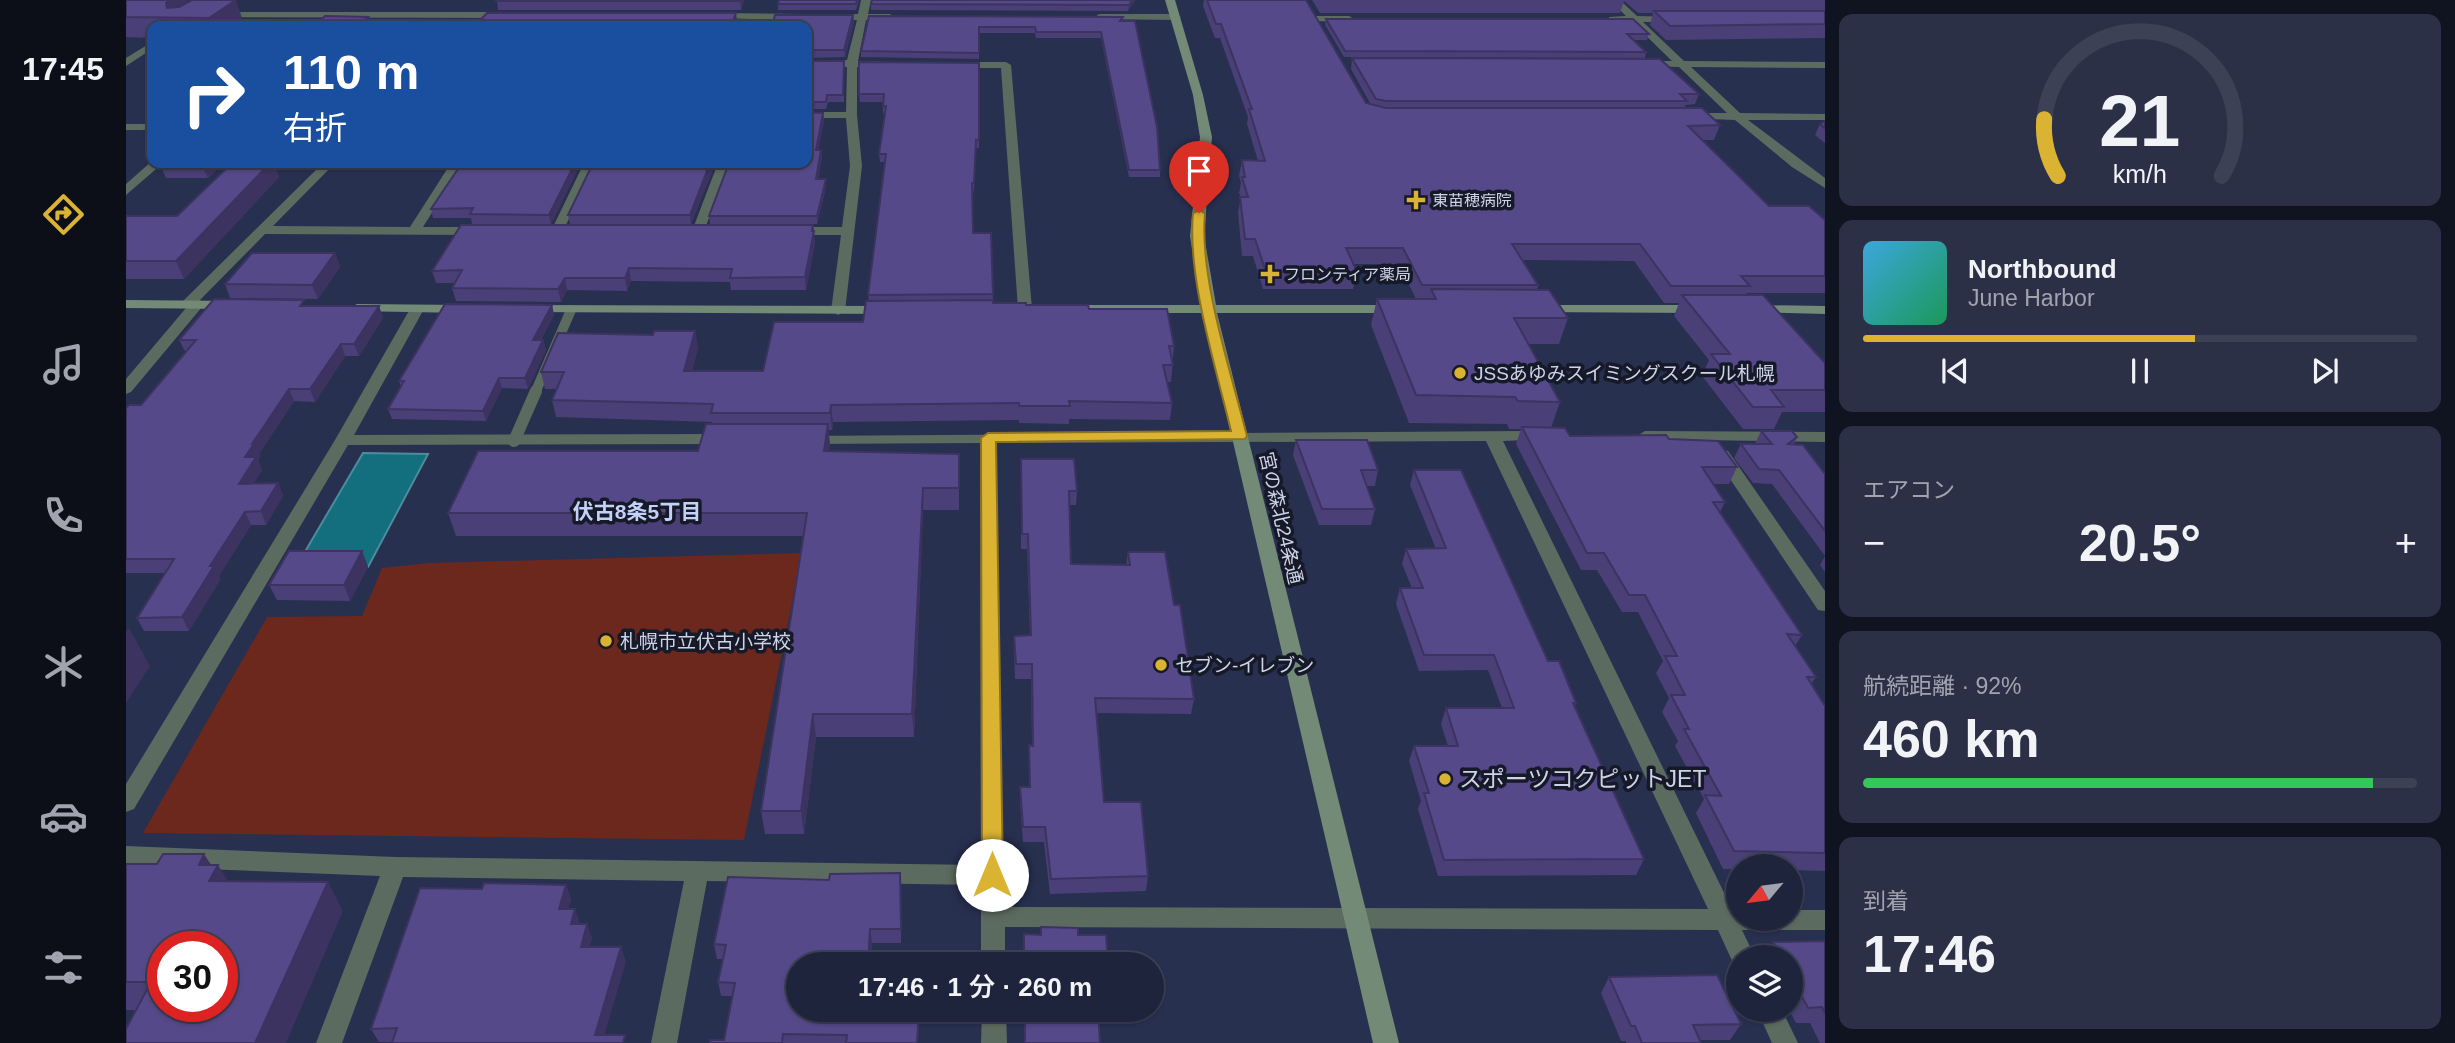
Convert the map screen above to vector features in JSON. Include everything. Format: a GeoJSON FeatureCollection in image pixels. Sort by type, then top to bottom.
{"type":"FeatureCollection","features":[{"type":"Feature","properties":{"kind":"street"},"geometry":{"type":"LineString","coordinates":[[318,21],[344,0]]}},
{"type":"Feature","properties":{"kind":"street"},"geometry":{"type":"LineString","coordinates":[[838,311],[856,166],[851,115],[852,64],[866,0]]}},
{"type":"Feature","properties":{"kind":"street"},"geometry":{"type":"LineString","coordinates":[[1615,0],[1765,141],[1825,184]]}},
{"type":"Feature","properties":{"kind":"street"},"geometry":{"type":"LineString","coordinates":[[471,21],[487,6]]}},
{"type":"Feature","properties":{"kind":"street"},"geometry":{"type":"LineString","coordinates":[[1094,17],[1173,8]]}},
{"type":"Feature","properties":{"kind":"street","name":"宮の森北24条通"},"geometry":{"type":"LineString","coordinates":[[1173,8],[1198,95],[1206,137],[1197,236],[1209,308],[1386,1043]]}},
{"type":"Feature","properties":{"kind":"street"},"geometry":{"type":"LineString","coordinates":[[1321,30],[1312,14],[1356,19]]}},
{"type":"Feature","properties":{"kind":"street"},"geometry":{"type":"LineString","coordinates":[[209,15],[519,15]]}},
{"type":"Feature","properties":{"kind":"street"},"geometry":{"type":"LineString","coordinates":[[697,16],[807,17]]}},
{"type":"Feature","properties":{"kind":"street"},"geometry":{"type":"LineString","coordinates":[[821,17],[903,17]]}},
{"type":"Feature","properties":{"kind":"street"},"geometry":{"type":"LineString","coordinates":[[1607,19],[1689,19]]}},
{"type":"Feature","properties":{"kind":"street"},"geometry":{"type":"LineString","coordinates":[[126,63],[147,48]]}},
{"type":"Feature","properties":{"kind":"street"},"geometry":{"type":"LineString","coordinates":[[812,63],[894,64]]}},
{"type":"Feature","properties":{"kind":"street"},"geometry":{"type":"LineString","coordinates":[[950,64],[1006,65],[1032,309],[1406,309]]}},
{"type":"Feature","properties":{"kind":"street"},"geometry":{"type":"LineString","coordinates":[[1627,64],[1825,65]]}},
{"type":"Feature","properties":{"kind":"street"},"geometry":{"type":"LineString","coordinates":[[812,115],[851,115]]}},
{"type":"Feature","properties":{"kind":"street"},"geometry":{"type":"LineString","coordinates":[[1682,116],[1825,117]]}},
{"type":"Feature","properties":{"kind":"street"},"geometry":{"type":"LineString","coordinates":[[126,127],[147,127]]}},
{"type":"Feature","properties":{"kind":"street"},"geometry":{"type":"LineString","coordinates":[[126,191],[151,168]]}},
{"type":"Feature","properties":{"kind":"street"},"geometry":{"type":"LineString","coordinates":[[126,389],[193,304],[260,230],[324,168]]}},
{"type":"Feature","properties":{"kind":"street"},"geometry":{"type":"LineString","coordinates":[[414,231],[454,168]]}},
{"type":"Feature","properties":{"kind":"street"},"geometry":{"type":"LineString","coordinates":[[557,231],[588,168]]}},
{"type":"Feature","properties":{"kind":"street"},"geometry":{"type":"LineString","coordinates":[[699,231],[722,168]]}},
{"type":"Feature","properties":{"kind":"street"},"geometry":{"type":"LineString","coordinates":[[260,230],[492,231]]}},
{"type":"Feature","properties":{"kind":"street"},"geometry":{"type":"LineString","coordinates":[[780,231],[849,231]]}},
{"type":"Feature","properties":{"kind":"street"},"geometry":{"type":"LineString","coordinates":[[126,304],[249,305]]}},
{"type":"Feature","properties":{"kind":"street"},"geometry":{"type":"LineString","coordinates":[[347,307],[481,309]]}},
{"type":"Feature","properties":{"kind":"street"},"geometry":{"type":"LineString","coordinates":[[126,803],[343,440],[416,309]]}},
{"type":"Feature","properties":{"kind":"street"},"geometry":{"type":"LineString","coordinates":[[520,309],[905,310]]}},
{"type":"Feature","properties":{"kind":"street"},"geometry":{"type":"LineString","coordinates":[[1532,309],[1713,309]]}},
{"type":"Feature","properties":{"kind":"street"},"geometry":{"type":"LineString","coordinates":[[1741,309],[1825,310]]}},
{"type":"Feature","properties":{"kind":"street"},"geometry":{"type":"LineString","coordinates":[[1492,436],[1737,945]]}},
{"type":"Feature","properties":{"kind":"street"},"geometry":{"type":"LineString","coordinates":[[793,439],[1560,436]]}},
{"type":"Feature","properties":{"kind":"street"},"geometry":{"type":"LineString","coordinates":[[1627,436],[1825,437]]}},
{"type":"Feature","properties":{"kind":"street"},"geometry":{"type":"LineString","coordinates":[[1709,437],[1825,605]]}},
{"type":"Feature","properties":{"kind":"street"},"geometry":{"type":"LineString","coordinates":[[988,438],[993,952]]}},
{"type":"Feature","properties":{"kind":"street"},"geometry":{"type":"LineString","coordinates":[[343,440],[737,439]]}},
{"type":"Feature","properties":{"kind":"street"},"geometry":{"type":"LineString","coordinates":[[126,856],[395,867],[992,875]]}},
{"type":"Feature","properties":{"kind":"street"},"geometry":{"type":"LineString","coordinates":[[329,1043],[395,867]]}},
{"type":"Feature","properties":{"kind":"street"},"geometry":{"type":"LineString","coordinates":[[664,1043],[697,872]]}},
{"type":"Feature","properties":{"kind":"street"},"geometry":{"type":"LineString","coordinates":[[993,917],[1825,920]]}},
{"type":"Feature","properties":{"kind":"street"},"geometry":{"type":"LineString","coordinates":[[994,1022],[994,1043]]}},
{"type":"Feature","properties":{"kind":"street"},"geometry":{"type":"LineString","coordinates":[[1775,1022],[1785,1043]]}},
{"type":"Feature","properties":{"kind":"lane"},"geometry":{"type":"LineString","coordinates":[[514,441],[571,310]]}},
{"type":"Feature","properties":{"kind":"shaded area"},"geometry":{"type":"Polygon","coordinates":[[[363,453],[428,454],[368,567],[296,567],[363,453]]]}},
{"type":"Feature","properties":{"kind":"shaded area"},"geometry":{"type":"Polygon","coordinates":[[[802,553],[744,840],[143,833],[267,617],[362,616],[382,568],[429,563],[802,553]]]}},
{"type":"Feature","properties":{"kind":"building"},"geometry":{"type":"Polygon","coordinates":[[[126,0],[170,0],[166,3],[167,8],[179,7],[192,0],[236,0],[209,18],[126,17],[126,0]]]}},
{"type":"Feature","properties":{"kind":"building"},"geometry":{"type":"Polygon","coordinates":[[[740,0],[740,1],[496,1],[740,0]]]}},
{"type":"Feature","properties":{"kind":"building"},"geometry":{"type":"Polygon","coordinates":[[[779,0],[857,0],[856,4],[778,4],[779,0]]]}},
{"type":"Feature","properties":{"kind":"building"},"geometry":{"type":"Polygon","coordinates":[[[872,0],[1132,0],[1129,5],[871,4],[872,0]]]}},
{"type":"Feature","properties":{"kind":"building"},"geometry":{"type":"Polygon","coordinates":[[[1207,0],[1306,0],[1366,103],[1386,108],[1702,108],[1720,125],[1688,126],[1769,206],[1809,206],[1825,220],[1825,276],[1741,276],[1750,286],[1671,286],[1640,244],[1512,244],[1538,285],[1422,285],[1403,248],[1346,248],[1357,272],[1266,272],[1255,239],[1245,239],[1240,197],[1248,197],[1242,177],[1245,177],[1242,160],[1265,161],[1249,109],[1252,109],[1221,24],[1216,24],[1207,0]]]}},
{"type":"Feature","properties":{"kind":"building"},"geometry":{"type":"Polygon","coordinates":[[[1654,11],[1825,11],[1825,24],[1670,26],[1654,11]]]}},
{"type":"Feature","properties":{"kind":"building"},"geometry":{"type":"Polygon","coordinates":[[[487,13],[736,13],[733,21],[480,21],[487,13]]]}},
{"type":"Feature","properties":{"kind":"building"},"geometry":{"type":"Polygon","coordinates":[[[775,15],[853,15],[844,50],[812,50],[812,21],[773,21],[775,15]]]}},
{"type":"Feature","properties":{"kind":"building"},"geometry":{"type":"Polygon","coordinates":[[[325,16],[368,17],[364,21],[320,21],[325,16]]]}},
{"type":"Feature","properties":{"kind":"building"},"geometry":{"type":"Polygon","coordinates":[[[869,16],[1123,17],[1120,21],[1135,21],[1157,127],[1160,170],[1129,170],[1101,32],[1036,32],[1035,27],[979,27],[979,53],[861,51],[869,16]]]}},
{"type":"Feature","properties":{"kind":"building"},"geometry":{"type":"Polygon","coordinates":[[[1326,19],[1633,19],[1649,34],[1627,34],[1646,52],[1345,51],[1326,19]]]}},
{"type":"Feature","properties":{"kind":"building"},"geometry":{"type":"Polygon","coordinates":[[[1352,58],[1660,59],[1699,94],[1680,94],[1687,101],[1386,101],[1376,99],[1352,58]]]}},
{"type":"Feature","properties":{"kind":"building"},"geometry":{"type":"Polygon","coordinates":[[[812,61],[844,61],[843,95],[827,95],[826,102],[812,102],[812,61]]]}},
{"type":"Feature","properties":{"kind":"building"},"geometry":{"type":"Polygon","coordinates":[[[859,62],[979,63],[979,140],[976,140],[972,183],[973,233],[991,233],[993,294],[868,295],[886,154],[879,154],[886,106],[883,106],[884,94],[859,94],[859,62]]]}},
{"type":"Feature","properties":{"kind":"building"},"geometry":{"type":"Polygon","coordinates":[[[812,112],[823,113],[816,150],[821,150],[816,179],[826,179],[817,216],[709,216],[727,168],[812,168],[812,112]]]}},
{"type":"Feature","properties":{"kind":"building"},"geometry":{"type":"Polygon","coordinates":[[[227,168],[265,168],[176,261],[126,261],[126,216],[177,216],[227,168]]]}},
{"type":"Feature","properties":{"kind":"building"},"geometry":{"type":"Polygon","coordinates":[[[459,168],[572,168],[549,215],[470,214],[473,208],[431,209],[459,168]]]}},
{"type":"Feature","properties":{"kind":"building"},"geometry":{"type":"Polygon","coordinates":[[[591,168],[708,168],[690,215],[568,215],[591,168]]]}},
{"type":"Feature","properties":{"kind":"building"},"geometry":{"type":"Polygon","coordinates":[[[461,225],[813,225],[814,231],[805,277],[730,278],[732,269],[629,268],[625,278],[565,278],[558,289],[452,288],[462,270],[432,271],[461,225]]]}},
{"type":"Feature","properties":{"kind":"building"},"geometry":{"type":"Polygon","coordinates":[[[252,253],[335,253],[312,285],[225,284],[252,253]]]}},
{"type":"Feature","properties":{"kind":"building"},"geometry":{"type":"Polygon","coordinates":[[[1431,289],[1549,290],[1568,318],[1514,318],[1560,402],[1518,401],[1515,397],[1416,395],[1377,299],[1436,299],[1431,289]]]}},
{"type":"Feature","properties":{"kind":"building"},"geometry":{"type":"Polygon","coordinates":[[[1682,295],[1763,295],[1825,363],[1825,390],[1771,390],[1784,407],[1753,407],[1711,354],[1730,354],[1682,295]]]}},
{"type":"Feature","properties":{"kind":"building"},"geometry":{"type":"Polygon","coordinates":[[[214,299],[304,300],[300,306],[379,306],[354,344],[341,344],[310,389],[289,389],[252,444],[245,457],[256,457],[239,484],[278,483],[261,511],[245,512],[210,566],[214,566],[182,617],[137,618],[174,559],[126,559],[126,408],[129,405],[141,405],[196,340],[179,340],[214,299]]]}},
{"type":"Feature","properties":{"kind":"building"},"geometry":{"type":"Polygon","coordinates":[[[993,300],[993,303],[1026,305],[1088,305],[1089,309],[1167,309],[1174,346],[1169,346],[1173,365],[1163,365],[1172,403],[1069,401],[1070,406],[1019,406],[1019,403],[831,405],[830,413],[711,413],[713,404],[552,400],[564,372],[541,372],[558,333],[653,335],[654,331],[695,331],[684,371],[763,371],[774,322],[863,322],[866,301],[993,300]]]}},
{"type":"Feature","properties":{"kind":"building"},"geometry":{"type":"Polygon","coordinates":[[[445,304],[552,305],[533,340],[543,340],[525,378],[499,378],[483,411],[388,409],[404,381],[399,381],[445,304]]]}},
{"type":"Feature","properties":{"kind":"building"},"geometry":{"type":"Polygon","coordinates":[[[706,424],[828,424],[824,451],[959,454],[959,488],[923,488],[912,714],[813,714],[801,811],[761,811],[807,513],[448,513],[478,451],[698,451],[706,424]]]}},
{"type":"Feature","properties":{"kind":"building"},"geometry":{"type":"Polygon","coordinates":[[[1522,427],[1565,428],[1570,436],[1666,435],[1669,439],[1718,441],[1737,467],[1702,467],[1725,502],[1713,502],[1802,635],[1787,634],[1816,677],[1807,677],[1825,706],[1825,853],[1734,851],[1705,795],[1721,796],[1684,729],[1689,729],[1671,695],[1685,695],[1665,656],[1677,656],[1645,595],[1629,595],[1604,553],[1587,553],[1522,427]]]}},
{"type":"Feature","properties":{"kind":"building"},"geometry":{"type":"Polygon","coordinates":[[[1761,431],[1792,431],[1797,437],[1788,444],[1803,445],[1825,474],[1825,531],[1779,470],[1759,469],[1741,444],[1772,444],[1761,431]]]}},
{"type":"Feature","properties":{"kind":"building"},"geometry":{"type":"Polygon","coordinates":[[[1296,440],[1367,440],[1378,470],[1361,470],[1375,509],[1322,509],[1296,440]]]}},
{"type":"Feature","properties":{"kind":"building"},"geometry":{"type":"Polygon","coordinates":[[[1021,459],[1074,459],[1077,491],[1069,491],[1071,564],[1130,565],[1128,552],[1165,552],[1174,605],[1180,605],[1194,699],[1095,698],[1104,802],[1141,802],[1148,876],[1051,879],[1045,827],[1023,827],[1020,787],[1030,787],[1029,745],[1033,746],[1032,664],[1016,664],[1014,636],[1031,635],[1028,534],[1022,534],[1021,459]]]}},
{"type":"Feature","properties":{"kind":"building"},"geometry":{"type":"Polygon","coordinates":[[[1414,470],[1461,470],[1548,661],[1559,661],[1576,703],[1573,703],[1644,859],[1444,860],[1424,793],[1429,793],[1414,746],[1458,746],[1446,708],[1514,708],[1494,655],[1424,655],[1400,588],[1423,588],[1406,549],[1446,548],[1414,470]]]}},
{"type":"Feature","properties":{"kind":"building"},"geometry":{"type":"Polygon","coordinates":[[[289,551],[362,551],[344,585],[269,585],[289,551]]]}},
{"type":"Feature","properties":{"kind":"building"},"geometry":{"type":"Polygon","coordinates":[[[163,854],[204,854],[199,865],[218,865],[209,881],[328,882],[255,1043],[126,1043],[126,1029],[147,990],[147,1022],[238,1022],[238,931],[147,931],[147,982],[126,982],[126,864],[157,864],[163,854]]]}},
{"type":"Feature","properties":{"kind":"building"},"geometry":{"type":"Polygon","coordinates":[[[900,873],[901,929],[870,929],[869,952],[786,952],[786,1022],[918,1022],[917,1043],[846,1043],[847,1035],[783,1034],[782,1043],[710,1043],[710,1040],[724,1040],[735,983],[718,982],[726,945],[714,944],[728,877],[829,880],[830,874],[900,873]]]}},
{"type":"Feature","properties":{"kind":"building"},"geometry":{"type":"Polygon","coordinates":[[[484,883],[566,885],[559,909],[575,909],[571,924],[587,924],[581,947],[621,947],[595,1035],[625,1035],[623,1043],[392,1043],[397,1028],[371,1029],[420,888],[482,889],[484,883]]]}},
{"type":"Feature","properties":{"kind":"building"},"geometry":{"type":"Polygon","coordinates":[[[1041,927],[1078,928],[1078,935],[1106,935],[1107,952],[1024,952],[1024,934],[1041,935],[1041,927]]]}},
{"type":"Feature","properties":{"kind":"building"},"geometry":{"type":"Polygon","coordinates":[[[1825,941],[1825,1013],[1822,1007],[1808,1008],[1803,999],[1803,945],[1775,945],[1773,942],[1825,941]]]}},
{"type":"Feature","properties":{"kind":"building"},"geometry":{"type":"Polygon","coordinates":[[[1717,975],[1726,993],[1726,1022],[1741,1024],[1693,1025],[1701,1043],[1642,1043],[1635,1026],[1631,1026],[1609,977],[1717,975]]]}},
{"type":"Feature","properties":{"kind":"building"},"geometry":{"type":"Polygon","coordinates":[[[1025,1022],[1099,1022],[1100,1043],[1025,1043],[1025,1022]]]}},
{"type":"Feature","properties":{"kind":"place","name":"東苗穂病院"},"geometry":{"type":"Point","coordinates":[1416,200]}},
{"type":"Feature","properties":{"kind":"place","name":"フロンティア薬局"},"geometry":{"type":"Point","coordinates":[1270,274]}},
{"type":"Feature","properties":{"kind":"place","name":"JSSあゆみスイミングスクール札幌"},"geometry":{"type":"Point","coordinates":[1460,373]}},
{"type":"Feature","properties":{"kind":"place","name":"札幌市立伏古小学校"},"geometry":{"type":"Point","coordinates":[606,641]}},
{"type":"Feature","properties":{"kind":"place","name":"セブン-イレブン"},"geometry":{"type":"Point","coordinates":[1161,665]}},
{"type":"Feature","properties":{"kind":"place","name":"スポーツコクピットJET"},"geometry":{"type":"Point","coordinates":[1445,779]}},
{"type":"Feature","properties":{"kind":"district","name":"伏古8条5丁目"},"geometry":{"type":"Point","coordinates":[637,511]}},
{"type":"Feature","properties":{"kind":"route"},"geometry":{"type":"LineString","coordinates":[[992,875],[988,438],[1240,436],[1209,308],[1197,236],[1199,213]]}}]}
